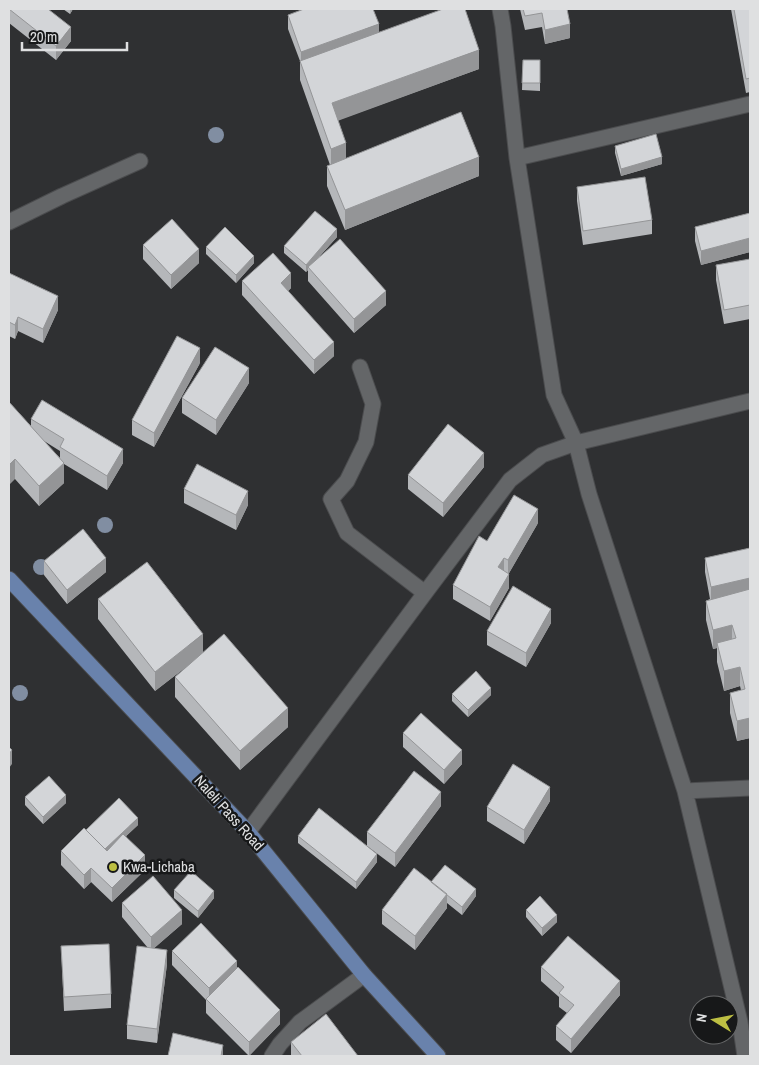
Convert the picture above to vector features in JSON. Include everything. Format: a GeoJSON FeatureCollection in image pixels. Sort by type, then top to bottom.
{"type":"FeatureCollection","features":[{"type":"Feature","properties":{"kind":"main road","name":"Naleli Pass Road"},"geometry":{"type":"LineString","coordinates":[[9,579],[248,832],[364,975],[438,1056]]}},
{"type":"Feature","properties":{"kind":"street"},"geometry":{"type":"LineString","coordinates":[[500,9],[517,158],[554,395],[576,443],[589,494],[685,791],[740,1022],[745,1056]]}},
{"type":"Feature","properties":{"kind":"street"},"geometry":{"type":"LineString","coordinates":[[517,158],[750,104]]}},
{"type":"Feature","properties":{"kind":"street"},"geometry":{"type":"LineString","coordinates":[[9,222],[62,196],[140,162]]}},
{"type":"Feature","properties":{"kind":"street"},"geometry":{"type":"LineString","coordinates":[[360,367],[373,404],[366,442],[347,481],[332,499],[347,533],[425,593]]}},
{"type":"Feature","properties":{"kind":"street"},"geometry":{"type":"LineString","coordinates":[[248,832],[510,480],[542,456],[576,443],[750,401]]}},
{"type":"Feature","properties":{"kind":"street"},"geometry":{"type":"LineString","coordinates":[[685,791],[750,788]]}},
{"type":"Feature","properties":{"kind":"street"},"geometry":{"type":"LineString","coordinates":[[272,1056],[300,1022],[364,975]]}},
{"type":"Feature","properties":{"kind":"building"},"geometry":{"type":"Polygon","coordinates":[[[9,9],[48,9],[71,27],[56,46],[9,9]]]}},
{"type":"Feature","properties":{"kind":"building"},"geometry":{"type":"Polygon","coordinates":[[[304,9],[373,9],[379,24],[301,52],[288,15],[304,9]]]}},
{"type":"Feature","properties":{"kind":"building"},"geometry":{"type":"Polygon","coordinates":[[[443,9],[465,9],[479,50],[332,103],[346,143],[331,149],[300,61],[443,9]]]}},
{"type":"Feature","properties":{"kind":"building"},"geometry":{"type":"Polygon","coordinates":[[[523,9],[567,9],[570,24],[545,30],[542,13],[525,16],[523,9]]]}},
{"type":"Feature","properties":{"kind":"building"},"geometry":{"type":"Polygon","coordinates":[[[734,9],[750,9],[750,78],[746,79],[734,9]]]}},
{"type":"Feature","properties":{"kind":"building"},"geometry":{"type":"Polygon","coordinates":[[[523,60],[540,60],[540,83],[522,83],[523,60]]]}},
{"type":"Feature","properties":{"kind":"building"},"geometry":{"type":"Polygon","coordinates":[[[461,112],[479,157],[345,210],[327,166],[461,112]]]}},
{"type":"Feature","properties":{"kind":"building"},"geometry":{"type":"Polygon","coordinates":[[[656,134],[662,157],[621,169],[615,146],[656,134]]]}},
{"type":"Feature","properties":{"kind":"building"},"geometry":{"type":"Polygon","coordinates":[[[645,177],[652,220],[583,231],[577,187],[645,177]]]}},
{"type":"Feature","properties":{"kind":"building"},"geometry":{"type":"Polygon","coordinates":[[[315,211],[337,229],[306,265],[284,246],[315,211]]]}},
{"type":"Feature","properties":{"kind":"building"},"geometry":{"type":"Polygon","coordinates":[[[750,213],[750,238],[701,251],[695,227],[750,213]]]}},
{"type":"Feature","properties":{"kind":"building"},"geometry":{"type":"Polygon","coordinates":[[[172,219],[199,249],[171,275],[143,245],[172,219]]]}},
{"type":"Feature","properties":{"kind":"building"},"geometry":{"type":"Polygon","coordinates":[[[225,227],[254,256],[236,275],[206,247],[225,227]]]}},
{"type":"Feature","properties":{"kind":"building"},"geometry":{"type":"Polygon","coordinates":[[[340,239],[386,291],[354,319],[308,267],[340,239]]]}},
{"type":"Feature","properties":{"kind":"building"},"geometry":{"type":"Polygon","coordinates":[[[273,253],[291,273],[281,283],[334,342],[314,360],[242,281],[273,253]]]}},
{"type":"Feature","properties":{"kind":"building"},"geometry":{"type":"Polygon","coordinates":[[[750,259],[750,305],[724,310],[716,265],[750,259]]]}},
{"type":"Feature","properties":{"kind":"building"},"geometry":{"type":"Polygon","coordinates":[[[9,273],[58,296],[43,329],[18,317],[15,325],[9,322],[9,273]]]}},
{"type":"Feature","properties":{"kind":"building"},"geometry":{"type":"Polygon","coordinates":[[[177,336],[200,348],[154,433],[132,420],[177,336]]]}},
{"type":"Feature","properties":{"kind":"building"},"geometry":{"type":"Polygon","coordinates":[[[215,347],[249,368],[216,420],[182,398],[215,347]]]}},
{"type":"Feature","properties":{"kind":"building"},"geometry":{"type":"Polygon","coordinates":[[[42,400],[123,449],[107,476],[60,447],[64,439],[31,419],[42,400]]]}},
{"type":"Feature","properties":{"kind":"building"},"geometry":{"type":"Polygon","coordinates":[[[9,402],[64,463],[39,486],[15,459],[9,465],[9,402]]]}},
{"type":"Feature","properties":{"kind":"building"},"geometry":{"type":"Polygon","coordinates":[[[448,424],[484,453],[443,503],[408,475],[448,424]]]}},
{"type":"Feature","properties":{"kind":"building"},"geometry":{"type":"Polygon","coordinates":[[[197,464],[248,491],[236,515],[184,489],[197,464]]]}},
{"type":"Feature","properties":{"kind":"building"},"geometry":{"type":"Polygon","coordinates":[[[514,495],[538,509],[508,560],[504,558],[498,567],[509,574],[490,607],[453,585],[479,536],[487,541],[514,495]]]}},
{"type":"Feature","properties":{"kind":"building"},"geometry":{"type":"Polygon","coordinates":[[[83,529],[106,558],[67,590],[44,561],[83,529]]]}},
{"type":"Feature","properties":{"kind":"building"},"geometry":{"type":"Polygon","coordinates":[[[750,548],[750,578],[711,587],[705,558],[750,548]]]}},
{"type":"Feature","properties":{"kind":"building"},"geometry":{"type":"Polygon","coordinates":[[[147,562],[203,634],[155,672],[98,599],[147,562]]]}},
{"type":"Feature","properties":{"kind":"building"},"geometry":{"type":"Polygon","coordinates":[[[513,586],[551,609],[526,653],[487,631],[513,586]]]}},
{"type":"Feature","properties":{"kind":"building"},"geometry":{"type":"Polygon","coordinates":[[[750,589],[750,718],[737,721],[730,693],[745,689],[740,667],[724,671],[717,643],[736,638],[732,625],[713,630],[706,601],[750,589]]]}},
{"type":"Feature","properties":{"kind":"building"},"geometry":{"type":"Polygon","coordinates":[[[224,634],[288,708],[240,751],[175,677],[224,634]]]}},
{"type":"Feature","properties":{"kind":"building"},"geometry":{"type":"Polygon","coordinates":[[[476,671],[491,688],[468,710],[452,694],[476,671]]]}},
{"type":"Feature","properties":{"kind":"building"},"geometry":{"type":"Polygon","coordinates":[[[421,713],[462,750],[444,770],[403,733],[421,713]]]}},
{"type":"Feature","properties":{"kind":"building"},"geometry":{"type":"Polygon","coordinates":[[[513,764],[550,787],[524,830],[487,807],[513,764]]]}},
{"type":"Feature","properties":{"kind":"building"},"geometry":{"type":"Polygon","coordinates":[[[414,771],[441,792],[395,853],[367,832],[414,771]]]}},
{"type":"Feature","properties":{"kind":"building"},"geometry":{"type":"Polygon","coordinates":[[[49,776],[66,795],[43,817],[25,797],[49,776]]]}},
{"type":"Feature","properties":{"kind":"building"},"geometry":{"type":"Polygon","coordinates":[[[119,798],[138,818],[105,849],[86,830],[119,798]]]}},
{"type":"Feature","properties":{"kind":"building"},"geometry":{"type":"Polygon","coordinates":[[[319,808],[377,854],[356,882],[298,836],[319,808]]]}},
{"type":"Feature","properties":{"kind":"building"},"geometry":{"type":"Polygon","coordinates":[[[84,828],[107,851],[123,834],[145,855],[112,888],[91,868],[84,875],[61,851],[84,828]]]}},
{"type":"Feature","properties":{"kind":"building"},"geometry":{"type":"Polygon","coordinates":[[[445,865],[476,889],[462,907],[431,882],[445,865]]]}},
{"type":"Feature","properties":{"kind":"building"},"geometry":{"type":"Polygon","coordinates":[[[414,868],[447,894],[415,936],[382,910],[414,868]]]}},
{"type":"Feature","properties":{"kind":"building"},"geometry":{"type":"Polygon","coordinates":[[[191,871],[214,891],[198,911],[174,890],[191,871]]]}},
{"type":"Feature","properties":{"kind":"building"},"geometry":{"type":"Polygon","coordinates":[[[153,876],[182,910],[151,937],[122,903],[153,876]]]}},
{"type":"Feature","properties":{"kind":"building"},"geometry":{"type":"Polygon","coordinates":[[[540,896],[557,915],[542,928],[526,910],[540,896]]]}},
{"type":"Feature","properties":{"kind":"building"},"geometry":{"type":"Polygon","coordinates":[[[201,923],[237,961],[209,988],[172,951],[201,923]]]}},
{"type":"Feature","properties":{"kind":"building"},"geometry":{"type":"Polygon","coordinates":[[[568,936],[620,981],[571,1039],[556,1026],[574,1005],[559,993],[564,987],[541,967],[568,936]]]}},
{"type":"Feature","properties":{"kind":"building"},"geometry":{"type":"Polygon","coordinates":[[[109,944],[111,994],[64,997],[61,946],[109,944]]]}},
{"type":"Feature","properties":{"kind":"building"},"geometry":{"type":"Polygon","coordinates":[[[137,946],[167,950],[157,1029],[127,1025],[137,946]]]}},
{"type":"Feature","properties":{"kind":"building"},"geometry":{"type":"Polygon","coordinates":[[[238,967],[280,1010],[249,1042],[206,999],[238,967]]]}},
{"type":"Feature","properties":{"kind":"building"},"geometry":{"type":"Polygon","coordinates":[[[326,1014],[358,1056],[302,1056],[291,1042],[326,1014]]]}},
{"type":"Feature","properties":{"kind":"building"},"geometry":{"type":"Polygon","coordinates":[[[173,1033],[223,1045],[221,1056],[168,1056],[173,1033]]]}},
{"type":"Feature","properties":{"kind":"place","name":"Kwa-Lichaba"},"geometry":{"type":"Point","coordinates":[113,867]}}]}
